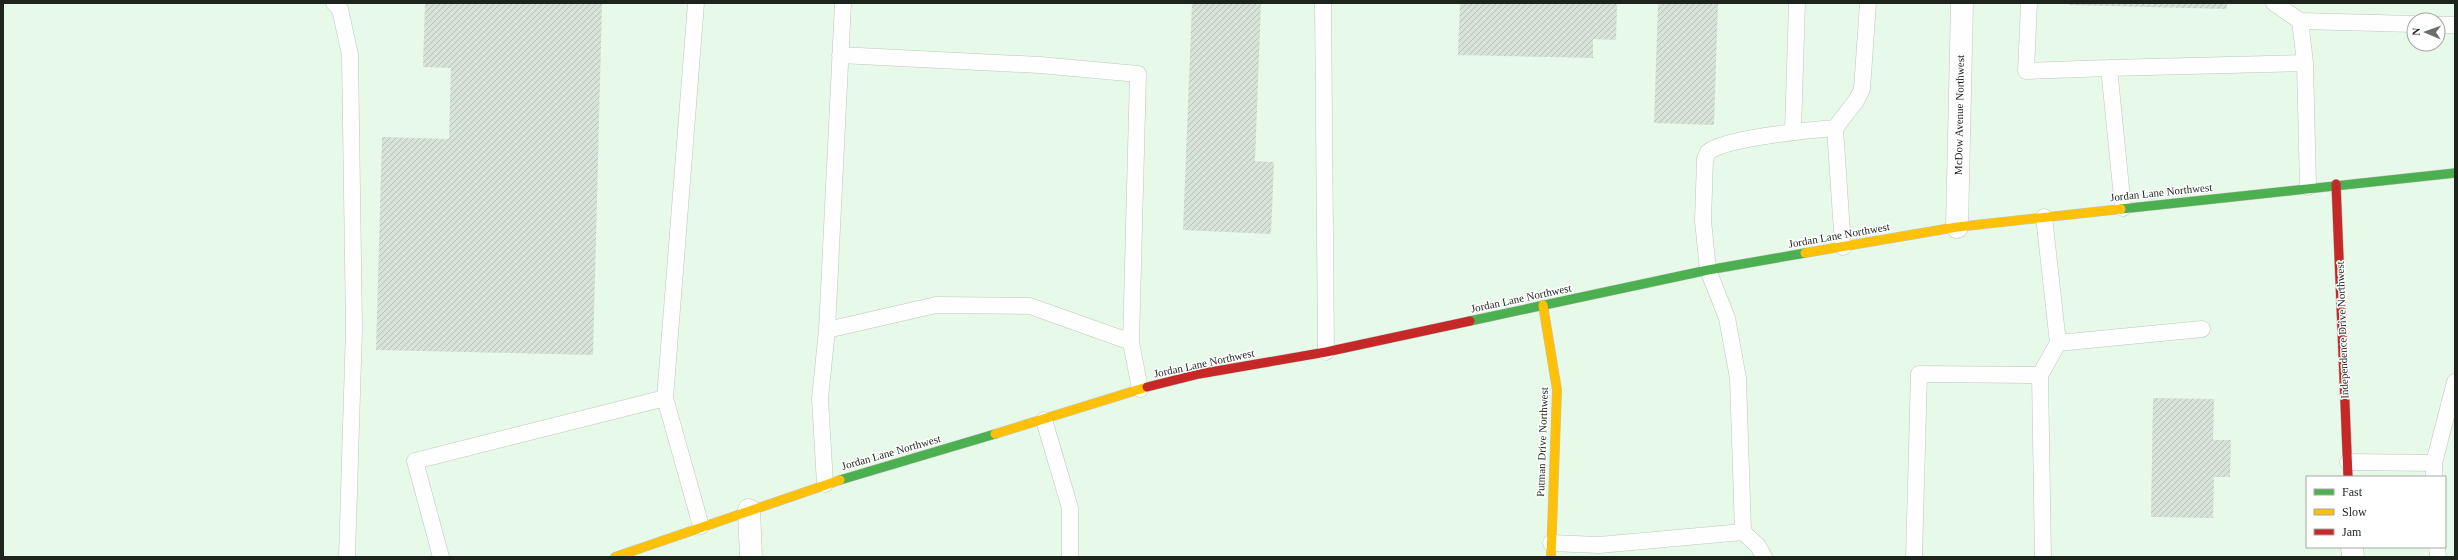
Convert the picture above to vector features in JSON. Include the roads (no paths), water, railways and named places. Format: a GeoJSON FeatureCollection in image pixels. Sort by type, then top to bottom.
{"type":"FeatureCollection","features":[{"type":"Feature","properties":{"kind":"main road","name":"Jordan Lane Northwest"},"geometry":{"type":"LineString","coordinates":[[615,557],[701,526],[873,468],[1044,420],[1140,389],[1199,374],[1326,352],[1708,270],[1957,227],[2308,187],[2455,173]]}},
{"type":"Feature","properties":{"kind":"main road","name":"Independence Drive Northwest"},"geometry":{"type":"LineString","coordinates":[[2336,184],[2348,470]]}},
{"type":"Feature","properties":{"kind":"main road","name":"Putman Drive Northwest"},"geometry":{"type":"LineString","coordinates":[[1543,305],[1557,390],[1551,550]]}},
{"type":"Feature","properties":{"kind":"street","name":"McDow Avenue Northwest"},"geometry":{"type":"LineString","coordinates":[[1957,227],[1962,3]]}},
{"type":"Feature","properties":{"kind":"street"},"geometry":{"type":"LineString","coordinates":[[749,510],[751,557]]}},
{"type":"Feature","properties":{"kind":"lane"},"geometry":{"type":"LineString","coordinates":[[334,3],[340,9],[350,55],[354,328],[347,557]]}},
{"type":"Feature","properties":{"kind":"lane"},"geometry":{"type":"LineString","coordinates":[[696,3],[665,398],[701,526]]}},
{"type":"Feature","properties":{"kind":"lane"},"geometry":{"type":"LineString","coordinates":[[825,484],[820,398],[827,330],[843,3]]}},
{"type":"Feature","properties":{"kind":"lane"},"geometry":{"type":"LineString","coordinates":[[1323,3],[1326,352]]}},
{"type":"Feature","properties":{"kind":"lane"},"geometry":{"type":"LineString","coordinates":[[1793,131],[1797,3]]}},
{"type":"Feature","properties":{"kind":"lane"},"geometry":{"type":"LineString","coordinates":[[1843,247],[1835,128],[1856,101],[1862,89],[1868,3]]}},
{"type":"Feature","properties":{"kind":"lane"},"geometry":{"type":"LineString","coordinates":[[2029,3],[2026,71],[2305,63]]}},
{"type":"Feature","properties":{"kind":"lane"},"geometry":{"type":"LineString","coordinates":[[2274,3],[2300,21],[2406,24]]}},
{"type":"Feature","properties":{"kind":"lane"},"geometry":{"type":"LineString","coordinates":[[2300,21],[2305,63],[2308,187]]}},
{"type":"Feature","properties":{"kind":"lane"},"geometry":{"type":"LineString","coordinates":[[840,55],[1040,65],[1138,74],[1131,342],[1140,389]]}},
{"type":"Feature","properties":{"kind":"lane"},"geometry":{"type":"LineString","coordinates":[[2109,68],[2123,208]]}},
{"type":"Feature","properties":{"kind":"lane"},"geometry":{"type":"LineString","coordinates":[[1764,557],[1758,546],[1743,532],[1738,378],[1734,347],[1727,318],[1708,270],[1703,221],[1705,159],[1708,152],[1720,146],[1793,131],[1835,128]]}},
{"type":"Feature","properties":{"kind":"lane"},"geometry":{"type":"LineString","coordinates":[[2043,557],[2040,375],[2058,343],[2044,217]]}},
{"type":"Feature","properties":{"kind":"lane"},"geometry":{"type":"LineString","coordinates":[[827,330],[936,305],[1030,306],[1131,342]]}},
{"type":"Feature","properties":{"kind":"lane"},"geometry":{"type":"LineString","coordinates":[[2058,343],[2202,329]]}},
{"type":"Feature","properties":{"kind":"lane"},"geometry":{"type":"LineString","coordinates":[[1914,557],[1919,374],[2040,375]]}},
{"type":"Feature","properties":{"kind":"lane"},"geometry":{"type":"LineString","coordinates":[[2348,470],[2434,470],[2455,382]]}},
{"type":"Feature","properties":{"kind":"lane"},"geometry":{"type":"LineString","coordinates":[[441,557],[415,461],[665,398]]}},
{"type":"Feature","properties":{"kind":"lane"},"geometry":{"type":"LineString","coordinates":[[1044,420],[1070,508],[1070,557]]}},
{"type":"Feature","properties":{"kind":"lane"},"geometry":{"type":"LineString","coordinates":[[1551,550],[1599,544],[1743,532]]}}]}
